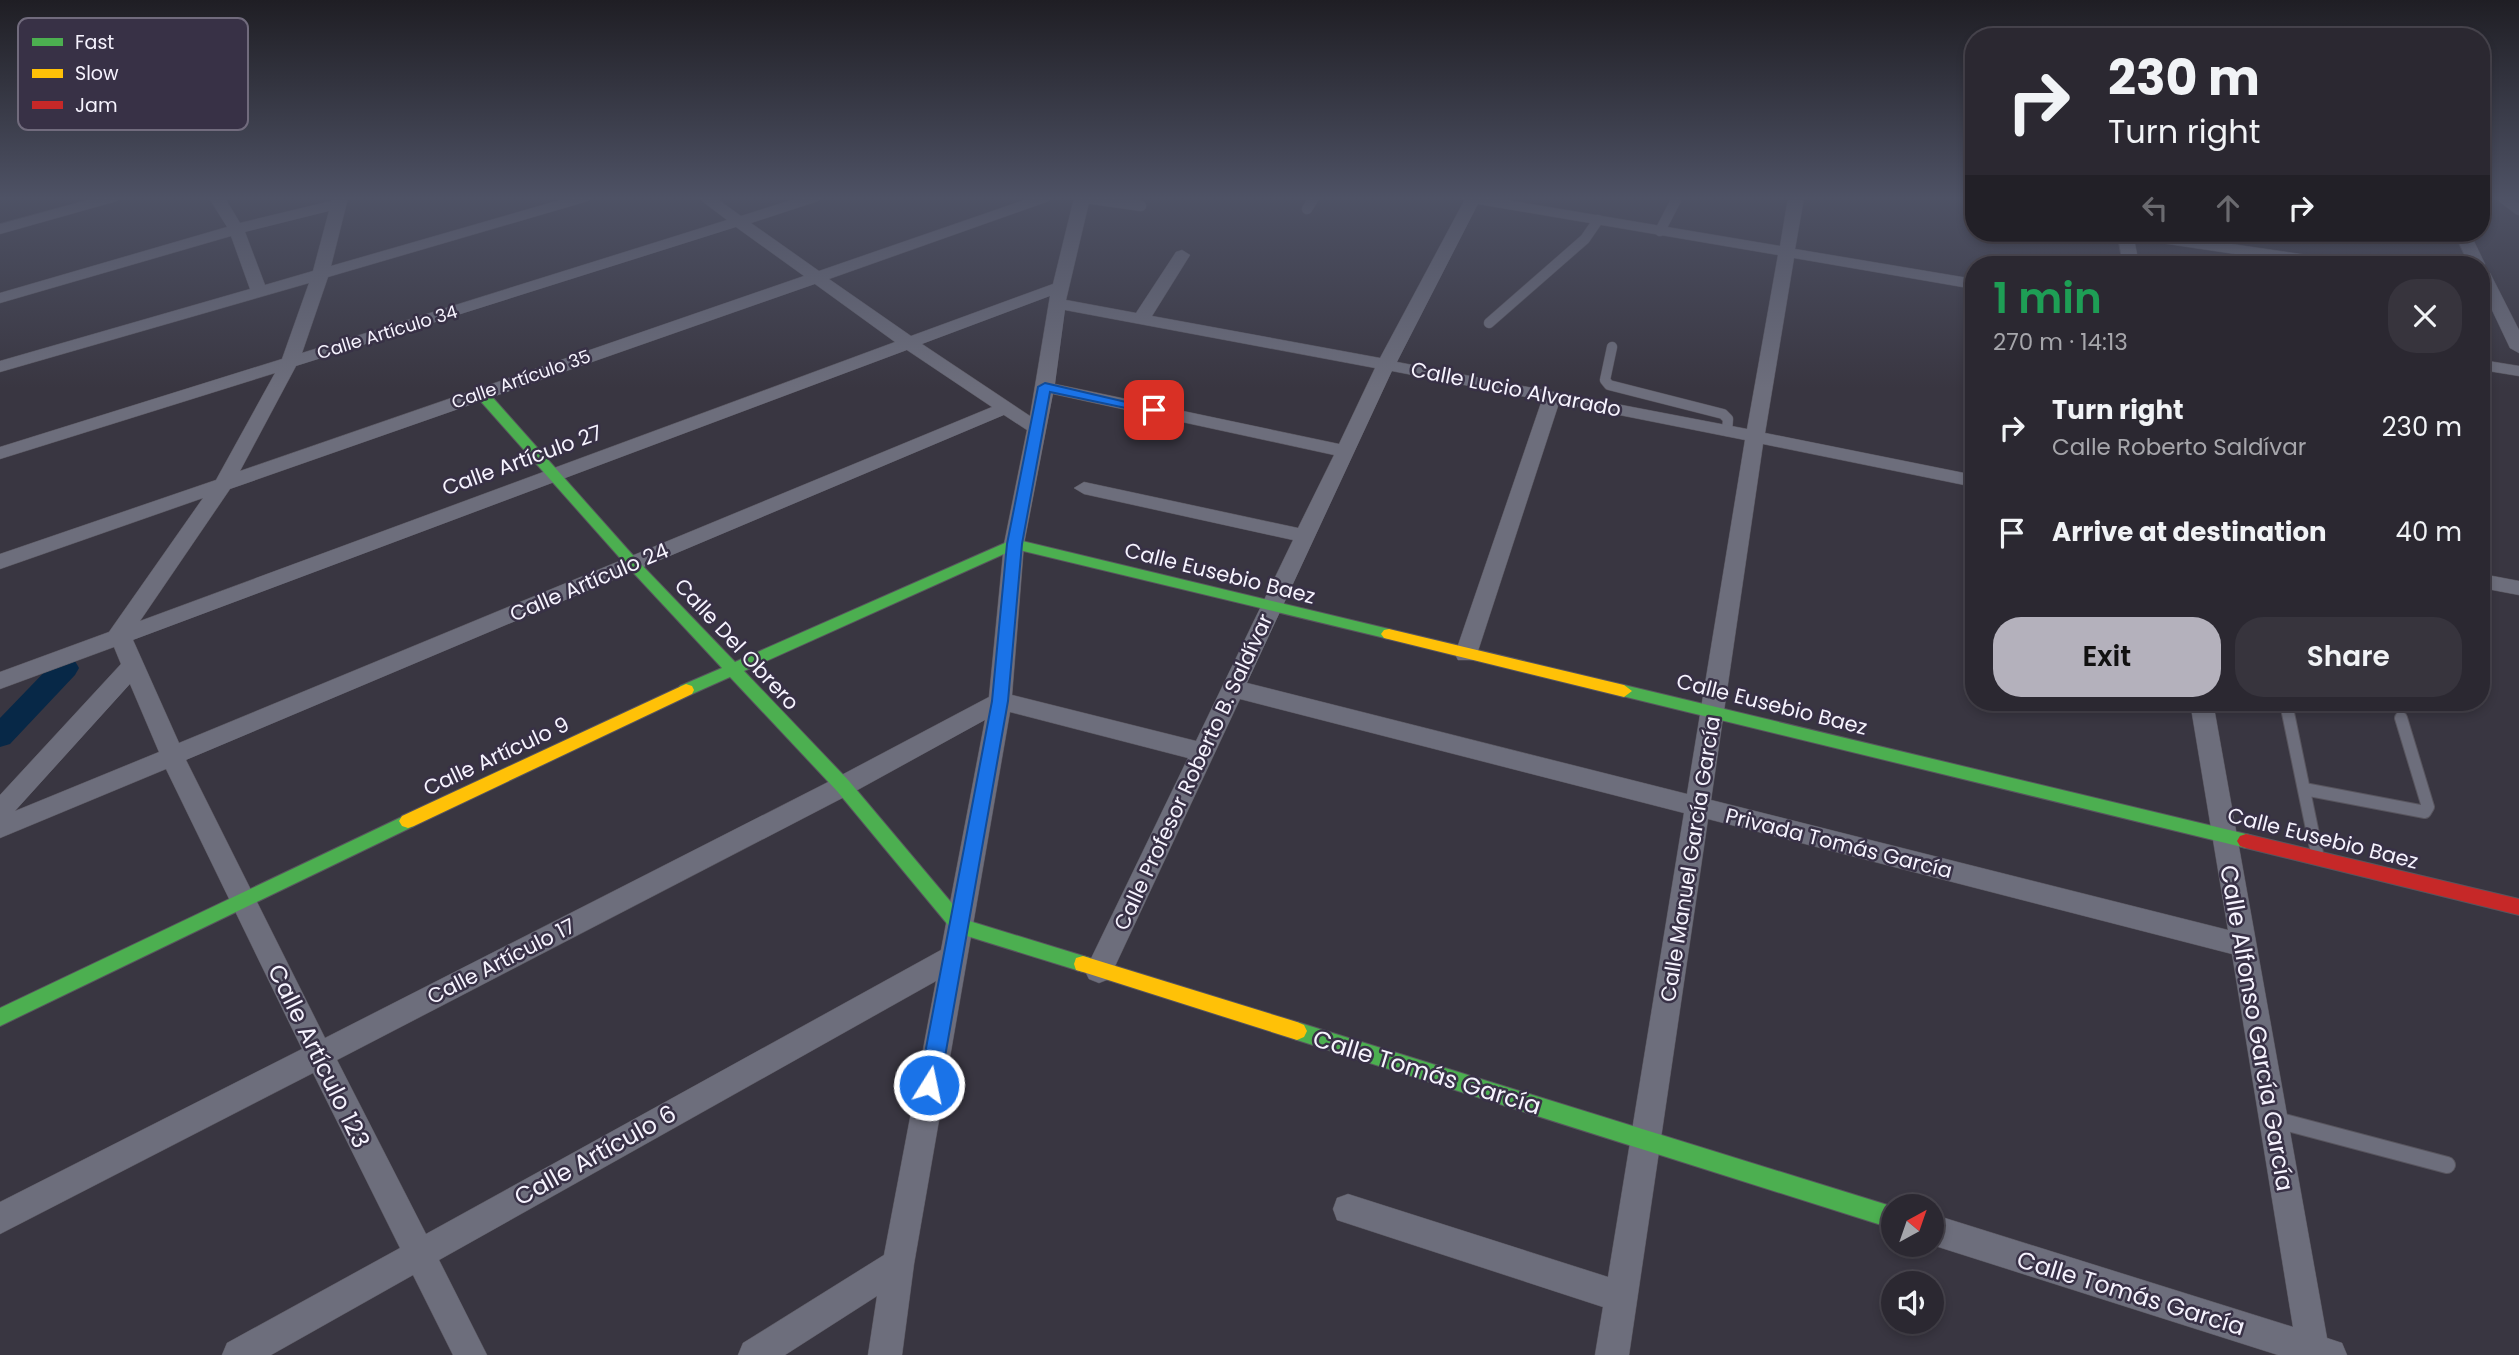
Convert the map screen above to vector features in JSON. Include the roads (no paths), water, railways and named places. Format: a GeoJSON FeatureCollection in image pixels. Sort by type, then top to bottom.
{"type":"FeatureCollection","features":[{"type":"Feature","properties":{"kind":"street"},"geometry":{"type":"LineString","coordinates":[[0,298],[126,261]]}},
{"type":"Feature","properties":{"kind":"street"},"geometry":{"type":"LineString","coordinates":[[249,261],[260,290]]}},
{"type":"Feature","properties":{"kind":"street"},"geometry":{"type":"LineString","coordinates":[[119,634],[224,484],[289,363],[324,261]]}},
{"type":"Feature","properties":{"kind":"street"},"geometry":{"type":"LineString","coordinates":[[0,367],[367,261]]}},
{"type":"Feature","properties":{"kind":"street","name":"Calle Artículo 34"},"geometry":{"type":"LineString","coordinates":[[0,453],[614,261]]}},
{"type":"Feature","properties":{"kind":"street"},"geometry":{"type":"LineString","coordinates":[[793,261],[1036,428]]}},
{"type":"Feature","properties":{"kind":"street","name":"Calle Artículo 35"},"geometry":{"type":"LineString","coordinates":[[0,562],[861,261]]}},
{"type":"Feature","properties":{"kind":"street"},"geometry":{"type":"LineString","coordinates":[[885,1355],[898,1264],[1000,701],[1014,544],[1045,387],[1058,295],[1067,261]]}},
{"type":"Feature","properties":{"kind":"street"},"geometry":{"type":"LineString","coordinates":[[1142,317],[1178,261]]}},
{"type":"Feature","properties":{"kind":"street","name":"Calle Profesor Roberto B. Saldívar"},"geometry":{"type":"LineString","coordinates":[[1099,971],[1231,688],[1386,365],[1439,261]]}},
{"type":"Feature","properties":{"kind":"street","name":"Calle Manuel García García"},"geometry":{"type":"LineString","coordinates":[[1612,1355],[1755,436],[1786,261]]}},
{"type":"Feature","properties":{"kind":"street"},"geometry":{"type":"LineString","coordinates":[[1837,261],[1965,283]]}},
{"type":"Feature","properties":{"kind":"street"},"geometry":{"type":"LineString","coordinates":[[2490,293],[2519,348]]}},
{"type":"Feature","properties":{"kind":"street","name":"Calle Lucio Alvarado"},"geometry":{"type":"LineString","coordinates":[[1058,295],[1142,317],[1965,479]]}},
{"type":"Feature","properties":{"kind":"street","name":"Calle Artículo 27"},"geometry":{"type":"LineString","coordinates":[[0,681],[119,634],[908,342],[1058,295]]}},
{"type":"Feature","properties":{"kind":"street"},"geometry":{"type":"LineString","coordinates":[[2490,366],[2519,371]]}},
{"type":"Feature","properties":{"kind":"street"},"geometry":{"type":"LineString","coordinates":[[1045,387],[1345,452]]}},
{"type":"Feature","properties":{"kind":"street","name":"Calle Del Obrero"},"geometry":{"type":"LineString","coordinates":[[481,393],[632,564],[843,786],[961,926]]}},
{"type":"Feature","properties":{"kind":"street"},"geometry":{"type":"LineString","coordinates":[[1466,654],[1552,396]]}},
{"type":"Feature","properties":{"kind":"street","name":"Calle Artículo 24"},"geometry":{"type":"LineString","coordinates":[[0,828],[1005,408]]}},
{"type":"Feature","properties":{"kind":"street"},"geometry":{"type":"LineString","coordinates":[[1084,488],[1304,536]]}},
{"type":"Feature","properties":{"kind":"street","name":"Calle Eusebio Baez"},"geometry":{"type":"LineString","coordinates":[[1014,544],[2519,906]]}},
{"type":"Feature","properties":{"kind":"street","name":"Calle Artículo 9"},"geometry":{"type":"LineString","coordinates":[[0,1017],[241,899],[732,668],[1014,544]]}},
{"type":"Feature","properties":{"kind":"street"},"geometry":{"type":"LineString","coordinates":[[2490,583],[2519,588]]}},
{"type":"Feature","properties":{"kind":"street","name":"Calle Artículo 123"},"geometry":{"type":"LineString","coordinates":[[119,634],[172,755],[241,899],[470,1355]]}},
{"type":"Feature","properties":{"kind":"street"},"geometry":{"type":"LineString","coordinates":[[0,811],[132,667]]}},
{"type":"Feature","properties":{"kind":"street"},"geometry":{"type":"LineString","coordinates":[[0,698],[29,669]]}},
{"type":"Feature","properties":{"kind":"street","name":"Privada Tomás García"},"geometry":{"type":"LineString","coordinates":[[1231,688],[2243,945]]}},
{"type":"Feature","properties":{"kind":"street"},"geometry":{"type":"LineString","coordinates":[[1000,701],[1202,752]]}},
{"type":"Feature","properties":{"kind":"street","name":"Calle Artículo 17"},"geometry":{"type":"LineString","coordinates":[[0,1219],[843,786],[1000,701]]}},
{"type":"Feature","properties":{"kind":"street","name":"Calle Alfonso García García"},"geometry":{"type":"LineString","coordinates":[[2203,711],[2273,1119],[2319,1353]]}},
{"type":"Feature","properties":{"kind":"street","name":"Calle Tomás García"},"geometry":{"type":"LineString","coordinates":[[961,926],[1881,1214]]}},
{"type":"Feature","properties":{"kind":"street","name":"Calle Artículo 6"},"geometry":{"type":"LineString","coordinates":[[239,1355],[952,958]]}},
{"type":"Feature","properties":{"kind":"street"},"geometry":{"type":"LineString","coordinates":[[1348,1209],[1622,1297]]}},
{"type":"Feature","properties":{"kind":"street","name":"Calle Tomás García"},"geometry":{"type":"LineString","coordinates":[[1944,1234],[2319,1353]]}},
{"type":"Feature","properties":{"kind":"street"},"geometry":{"type":"LineString","coordinates":[[755,1355],[898,1264]]}},
{"type":"Feature","properties":{"kind":"lane"},"geometry":{"type":"LineString","coordinates":[[1489,323],[1560,261]]}},
{"type":"Feature","properties":{"kind":"lane"},"geometry":{"type":"LineString","coordinates":[[1612,347],[1605,380],[1609,385],[1723,414],[1728,419],[1727,431]]}},
{"type":"Feature","properties":{"kind":"lane"},"geometry":{"type":"LineString","coordinates":[[2288,711],[2318,858]]}},
{"type":"Feature","properties":{"kind":"lane"},"geometry":{"type":"LineString","coordinates":[[2304,789],[2425,812],[2428,807],[2401,718]]}},
{"type":"Feature","properties":{"kind":"lane"},"geometry":{"type":"LineString","coordinates":[[2273,1119],[2447,1165]]}},
{"type":"Feature","properties":{"kind":"waterway"},"geometry":{"type":"LineString","coordinates":[[0,736],[65,668]]}}]}
